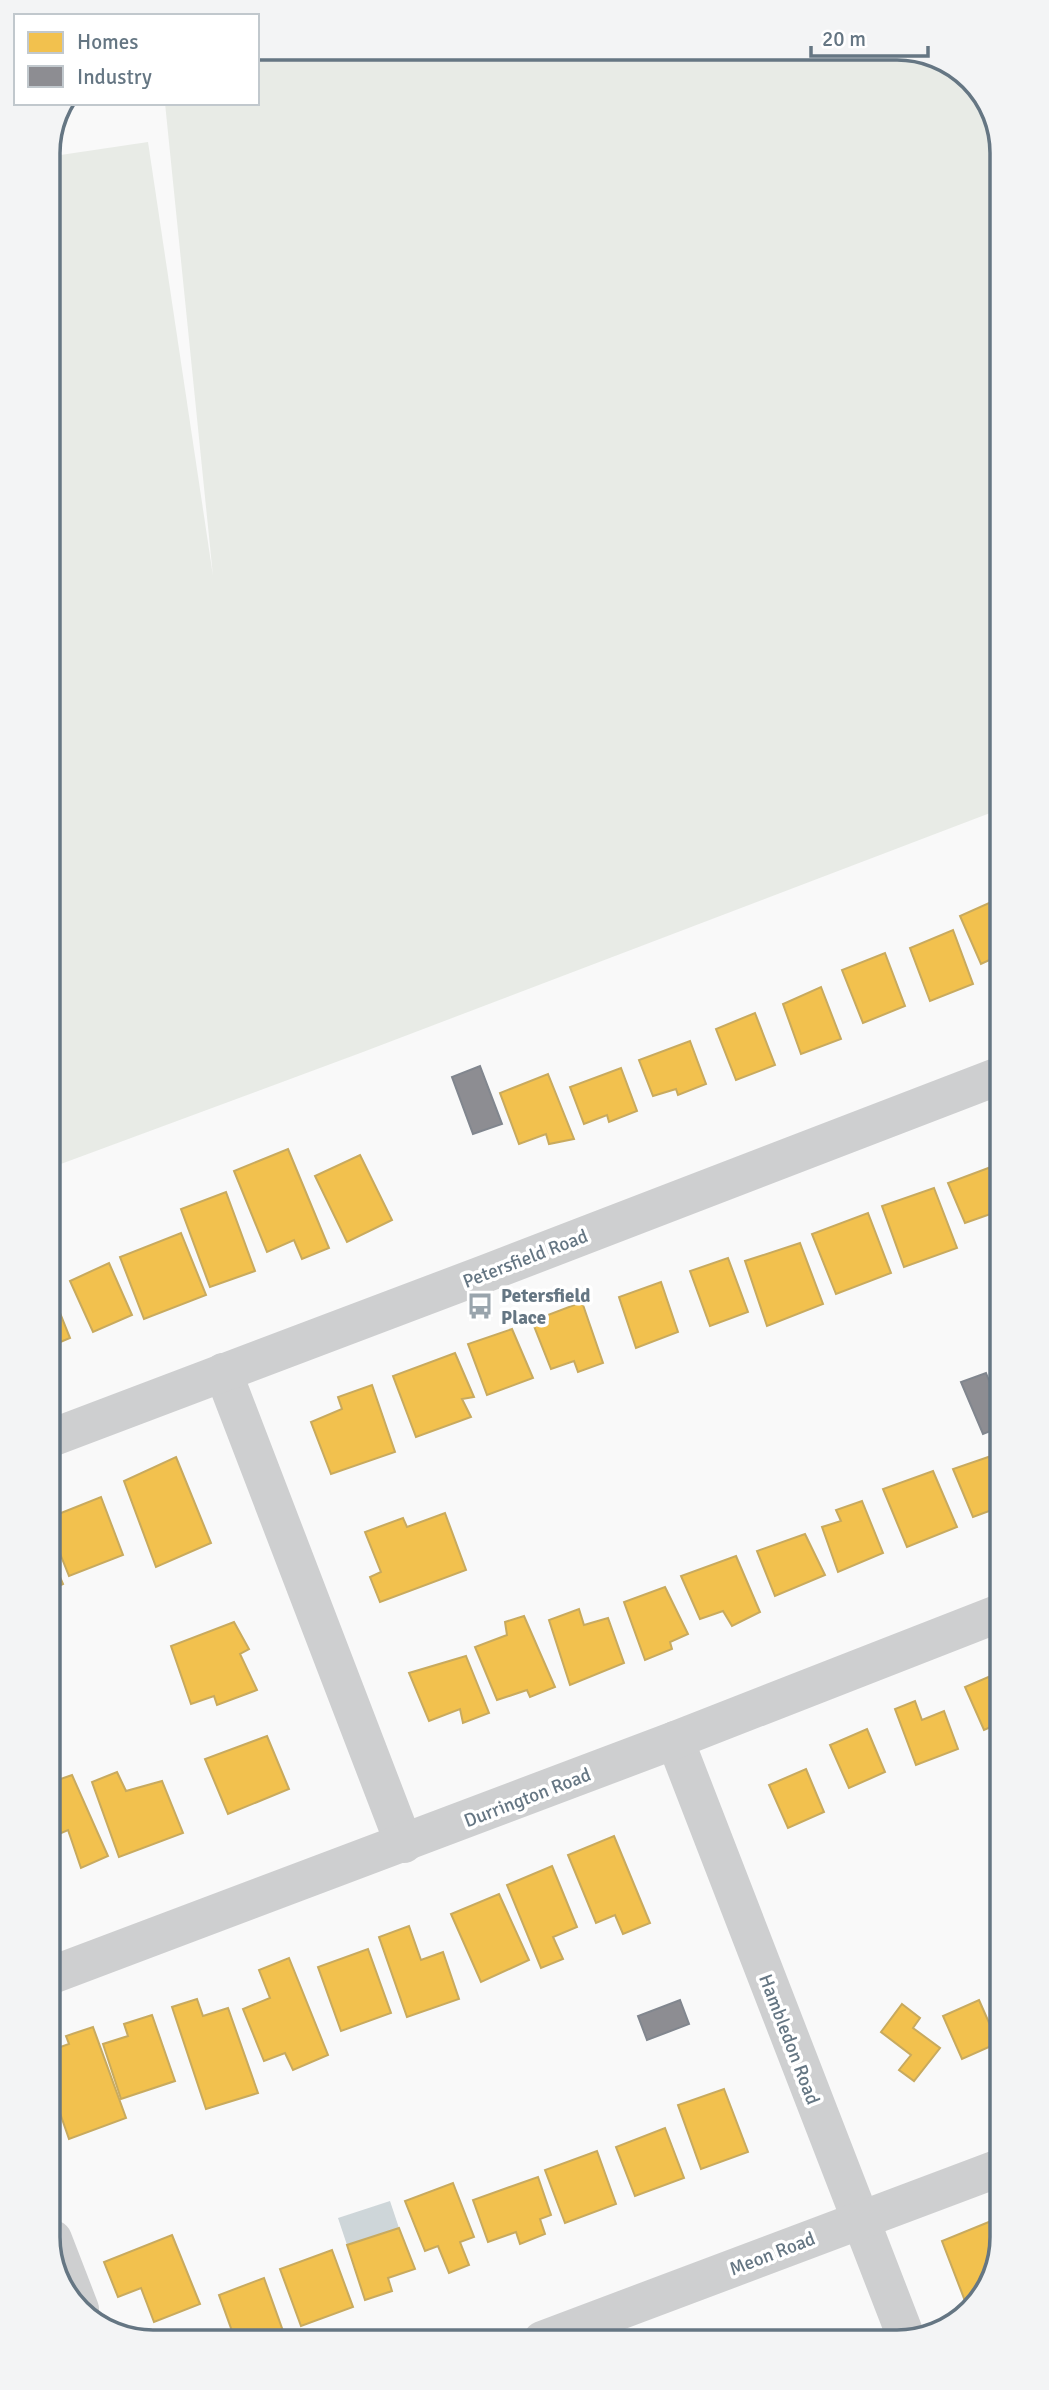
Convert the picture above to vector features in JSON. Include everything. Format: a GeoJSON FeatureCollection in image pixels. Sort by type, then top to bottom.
{"type":"FeatureCollection","features":[{"type":"Feature","properties":{"kind":"street","name":"Petersfield Road"},"geometry":{"type":"LineString","coordinates":[[59,1435],[990,1079]]}},
{"type":"Feature","properties":{"kind":"street"},"geometry":{"type":"LineString","coordinates":[[223,1372],[404,1844]]}},
{"type":"Feature","properties":{"kind":"street","name":"Durrington Road"},"geometry":{"type":"LineString","coordinates":[[59,1972],[404,1844],[990,1618]]}},
{"type":"Feature","properties":{"kind":"street","name":"Hambledon Road"},"geometry":{"type":"LineString","coordinates":[[675,1740],[903,2330]]}},
{"type":"Feature","properties":{"kind":"street","name":"Meon Road"},"geometry":{"type":"LineString","coordinates":[[568,2330],[990,2171]]}},
{"type":"Feature","properties":{"kind":"shaded area"},"geometry":{"type":"Polygon","coordinates":[[[259,59],[903,60],[921,63],[943,72],[962,87],[980,111],[990,152],[990,813],[60,1164],[60,155],[148,142],[213,576],[165,105],[259,105],[259,59]]]}},
{"type":"Feature","properties":{"kind":"shaded area"},"geometry":{"type":"Polygon","coordinates":[[[390,2201],[399,2228],[347,2245],[338,2218],[390,2201]]]}},
{"type":"Feature","properties":{"kind":"building: Homes"},"geometry":{"type":"Polygon","coordinates":[[[990,903],[990,960],[981,964],[960,916],[990,903]]]}},
{"type":"Feature","properties":{"kind":"building: Homes"},"geometry":{"type":"Polygon","coordinates":[[[953,930],[973,984],[930,1001],[910,948],[953,930]]]}},
{"type":"Feature","properties":{"kind":"building: Homes"},"geometry":{"type":"Polygon","coordinates":[[[885,953],[905,1006],[863,1023],[842,970],[885,953]]]}},
{"type":"Feature","properties":{"kind":"building: Homes"},"geometry":{"type":"Polygon","coordinates":[[[821,987],[841,1039],[801,1054],[783,1004],[821,987]]]}},
{"type":"Feature","properties":{"kind":"building: Homes"},"geometry":{"type":"Polygon","coordinates":[[[755,1013],[775,1065],[736,1080],[716,1029],[755,1013]]]}},
{"type":"Feature","properties":{"kind":"building: Homes"},"geometry":{"type":"Polygon","coordinates":[[[690,1041],[706,1084],[678,1095],[676,1089],[653,1096],[639,1060],[690,1041]]]}},
{"type":"Feature","properties":{"kind":"building: Homes"},"geometry":{"type":"Polygon","coordinates":[[[621,1068],[637,1111],[609,1122],[607,1115],[584,1124],[570,1087],[621,1068]]]}},
{"type":"Feature","properties":{"kind":"building: Homes"},"geometry":{"type":"Polygon","coordinates":[[[548,1074],[574,1139],[549,1144],[546,1134],[519,1144],[500,1093],[548,1074]]]}},
{"type":"Feature","properties":{"kind":"building: Homes"},"geometry":{"type":"Polygon","coordinates":[[[288,1149],[329,1248],[302,1259],[294,1240],[267,1252],[234,1171],[288,1149]]]}},
{"type":"Feature","properties":{"kind":"building: Homes"},"geometry":{"type":"Polygon","coordinates":[[[360,1155],[392,1220],[347,1242],[315,1176],[360,1155]]]}},
{"type":"Feature","properties":{"kind":"building: Homes"},"geometry":{"type":"Polygon","coordinates":[[[990,1167],[990,1214],[965,1223],[948,1183],[990,1167]]]}},
{"type":"Feature","properties":{"kind":"building: Homes"},"geometry":{"type":"Polygon","coordinates":[[[934,1188],[957,1248],[904,1267],[882,1206],[934,1188]]]}},
{"type":"Feature","properties":{"kind":"building: Homes"},"geometry":{"type":"Polygon","coordinates":[[[226,1192],[255,1271],[210,1287],[181,1209],[226,1192]]]}},
{"type":"Feature","properties":{"kind":"building: Homes"},"geometry":{"type":"Polygon","coordinates":[[[868,1213],[891,1273],[836,1294],[812,1234],[868,1213]]]}},
{"type":"Feature","properties":{"kind":"building: Homes"},"geometry":{"type":"Polygon","coordinates":[[[181,1233],[206,1295],[144,1319],[120,1257],[181,1233]]]}},
{"type":"Feature","properties":{"kind":"building: Homes"},"geometry":{"type":"Polygon","coordinates":[[[800,1243],[823,1304],[767,1326],[745,1261],[800,1243]]]}},
{"type":"Feature","properties":{"kind":"building: Homes"},"geometry":{"type":"Polygon","coordinates":[[[728,1258],[748,1312],[710,1326],[690,1271],[728,1258]]]}},
{"type":"Feature","properties":{"kind":"building: Homes"},"geometry":{"type":"Polygon","coordinates":[[[109,1263],[132,1315],[93,1332],[70,1281],[109,1263]]]}},
{"type":"Feature","properties":{"kind":"building: Homes"},"geometry":{"type":"Polygon","coordinates":[[[661,1282],[678,1332],[636,1348],[619,1297],[661,1282]]]}},
{"type":"Feature","properties":{"kind":"building: Homes"},"geometry":{"type":"Polygon","coordinates":[[[582,1302],[603,1363],[578,1372],[574,1361],[551,1369],[532,1321],[582,1302]]]}},
{"type":"Feature","properties":{"kind":"building: Homes"},"geometry":{"type":"Polygon","coordinates":[[[59,1312],[70,1338],[59,1342],[59,1312]]]}},
{"type":"Feature","properties":{"kind":"building: Homes"},"geometry":{"type":"Polygon","coordinates":[[[512,1329],[533,1378],[487,1395],[468,1344],[512,1329]]]}},
{"type":"Feature","properties":{"kind":"building: Homes"},"geometry":{"type":"Polygon","coordinates":[[[455,1353],[474,1397],[462,1399],[471,1417],[416,1437],[393,1376],[455,1353]]]}},
{"type":"Feature","properties":{"kind":"building: Homes"},"geometry":{"type":"Polygon","coordinates":[[[372,1385],[395,1452],[331,1474],[311,1422],[342,1409],[338,1397],[372,1385]]]}},
{"type":"Feature","properties":{"kind":"building: Homes"},"geometry":{"type":"Polygon","coordinates":[[[990,1456],[990,1511],[973,1517],[953,1469],[990,1456]]]}},
{"type":"Feature","properties":{"kind":"building: Homes"},"geometry":{"type":"Polygon","coordinates":[[[176,1457],[211,1543],[156,1567],[124,1481],[176,1457]]]}},
{"type":"Feature","properties":{"kind":"building: Homes"},"geometry":{"type":"Polygon","coordinates":[[[933,1471],[957,1527],[907,1547],[883,1489],[933,1471]]]}},
{"type":"Feature","properties":{"kind":"building: Homes"},"geometry":{"type":"Polygon","coordinates":[[[101,1497],[123,1555],[69,1576],[59,1552],[59,1514],[101,1497]]]}},
{"type":"Feature","properties":{"kind":"building: Homes"},"geometry":{"type":"Polygon","coordinates":[[[862,1501],[883,1553],[838,1572],[822,1527],[841,1521],[836,1510],[862,1501]]]}},
{"type":"Feature","properties":{"kind":"building: Homes"},"geometry":{"type":"Polygon","coordinates":[[[445,1513],[466,1570],[380,1602],[370,1577],[381,1572],[365,1532],[403,1518],[407,1527],[445,1513]]]}},
{"type":"Feature","properties":{"kind":"building: Homes"},"geometry":{"type":"Polygon","coordinates":[[[805,1534],[825,1575],[775,1596],[757,1551],[805,1534]]]}},
{"type":"Feature","properties":{"kind":"building: Homes"},"geometry":{"type":"Polygon","coordinates":[[[736,1556],[760,1612],[732,1626],[723,1611],[700,1619],[681,1576],[736,1556]]]}},
{"type":"Feature","properties":{"kind":"building: Homes"},"geometry":{"type":"Polygon","coordinates":[[[665,1587],[688,1634],[670,1642],[672,1649],[645,1660],[624,1602],[665,1587]]]}},
{"type":"Feature","properties":{"kind":"building: Homes"},"geometry":{"type":"Polygon","coordinates":[[[579,1609],[584,1625],[608,1618],[624,1663],[570,1685],[549,1620],[579,1609]]]}},
{"type":"Feature","properties":{"kind":"building: Homes"},"geometry":{"type":"Polygon","coordinates":[[[524,1616],[555,1687],[530,1697],[527,1690],[497,1700],[475,1647],[507,1635],[505,1622],[524,1616]]]}},
{"type":"Feature","properties":{"kind":"building: Homes"},"geometry":{"type":"Polygon","coordinates":[[[234,1622],[249,1649],[240,1654],[257,1690],[217,1705],[214,1696],[191,1704],[171,1646],[234,1622]]]}},
{"type":"Feature","properties":{"kind":"building: Homes"},"geometry":{"type":"Polygon","coordinates":[[[466,1656],[489,1713],[463,1723],[460,1709],[429,1721],[409,1673],[466,1656]]]}},
{"type":"Feature","properties":{"kind":"building: Homes"},"geometry":{"type":"Polygon","coordinates":[[[990,1676],[990,1727],[984,1730],[965,1687],[990,1676]]]}},
{"type":"Feature","properties":{"kind":"building: Homes"},"geometry":{"type":"Polygon","coordinates":[[[915,1701],[922,1720],[944,1711],[958,1749],[916,1765],[895,1709],[915,1701]]]}},
{"type":"Feature","properties":{"kind":"building: Homes"},"geometry":{"type":"Polygon","coordinates":[[[867,1729],[885,1772],[849,1788],[830,1745],[867,1729]]]}},
{"type":"Feature","properties":{"kind":"building: Homes"},"geometry":{"type":"Polygon","coordinates":[[[267,1736],[289,1789],[228,1814],[205,1759],[267,1736]]]}},
{"type":"Feature","properties":{"kind":"building: Homes"},"geometry":{"type":"Polygon","coordinates":[[[806,1769],[824,1812],[788,1828],[769,1785],[806,1769]]]}},
{"type":"Feature","properties":{"kind":"building: Homes"},"geometry":{"type":"Polygon","coordinates":[[[117,1772],[126,1791],[162,1781],[183,1833],[119,1857],[92,1782],[117,1772]]]}},
{"type":"Feature","properties":{"kind":"building: Homes"},"geometry":{"type":"Polygon","coordinates":[[[72,1775],[108,1856],[81,1868],[68,1830],[59,1834],[59,1779],[72,1775]]]}},
{"type":"Feature","properties":{"kind":"building: Homes"},"geometry":{"type":"Polygon","coordinates":[[[614,1836],[650,1923],[623,1934],[615,1915],[596,1923],[568,1855],[614,1836]]]}},
{"type":"Feature","properties":{"kind":"building: Homes"},"geometry":{"type":"Polygon","coordinates":[[[552,1866],[577,1927],[553,1937],[563,1959],[541,1968],[507,1885],[552,1866]]]}},
{"type":"Feature","properties":{"kind":"building: Homes"},"geometry":{"type":"Polygon","coordinates":[[[499,1894],[529,1960],[481,1982],[451,1914],[499,1894]]]}},
{"type":"Feature","properties":{"kind":"building: Homes"},"geometry":{"type":"Polygon","coordinates":[[[409,1926],[421,1960],[443,1952],[459,1999],[407,2017],[379,1937],[409,1926]]]}},
{"type":"Feature","properties":{"kind":"building: Homes"},"geometry":{"type":"Polygon","coordinates":[[[368,1949],[391,2013],[341,2031],[318,1967],[368,1949]]]}},
{"type":"Feature","properties":{"kind":"building: Homes"},"geometry":{"type":"Polygon","coordinates":[[[289,1958],[328,2055],[293,2070],[285,2053],[264,2061],[243,2009],[270,1998],[259,1970],[289,1958]]]}},
{"type":"Feature","properties":{"kind":"building: Homes"},"geometry":{"type":"Polygon","coordinates":[[[197,1999],[203,2016],[228,2008],[258,2093],[206,2109],[172,2007],[197,1999]]]}},
{"type":"Feature","properties":{"kind":"building: Homes"},"geometry":{"type":"Polygon","coordinates":[[[979,2000],[990,2025],[990,2047],[962,2059],[943,2016],[979,2000]]]}},
{"type":"Feature","properties":{"kind":"building: Homes"},"geometry":{"type":"Polygon","coordinates":[[[902,2004],[920,2018],[913,2028],[940,2048],[914,2081],[899,2070],[911,2055],[881,2032],[902,2004]]]}},
{"type":"Feature","properties":{"kind":"building: Homes"},"geometry":{"type":"Polygon","coordinates":[[[152,2015],[175,2081],[121,2099],[103,2044],[128,2036],[124,2024],[152,2015]]]}},
{"type":"Feature","properties":{"kind":"building: Homes"},"geometry":{"type":"Polygon","coordinates":[[[93,2027],[126,2118],[69,2139],[59,2110],[59,2047],[69,2044],[66,2036],[93,2027]]]}},
{"type":"Feature","properties":{"kind":"building: Homes"},"geometry":{"type":"Polygon","coordinates":[[[724,2089],[748,2152],[701,2169],[678,2105],[724,2089]]]}},
{"type":"Feature","properties":{"kind":"building: Homes"},"geometry":{"type":"Polygon","coordinates":[[[665,2128],[684,2178],[635,2196],[616,2147],[665,2128]]]}},
{"type":"Feature","properties":{"kind":"building: Homes"},"geometry":{"type":"Polygon","coordinates":[[[597,2151],[616,2204],[565,2223],[545,2170],[597,2151]]]}},
{"type":"Feature","properties":{"kind":"building: Homes"},"geometry":{"type":"Polygon","coordinates":[[[538,2177],[551,2215],[540,2219],[545,2234],[520,2244],[516,2232],[488,2242],[473,2200],[538,2177]]]}},
{"type":"Feature","properties":{"kind":"building: Homes"},"geometry":{"type":"Polygon","coordinates":[[[453,2183],[474,2237],[460,2242],[469,2265],[449,2273],[438,2246],[425,2251],[405,2201],[453,2183]]]}},
{"type":"Feature","properties":{"kind":"building: Homes"},"geometry":{"type":"Polygon","coordinates":[[[990,2221],[989,2250],[985,2267],[974,2289],[965,2300],[942,2241],[990,2221]]]}},
{"type":"Feature","properties":{"kind":"building: Homes"},"geometry":{"type":"Polygon","coordinates":[[[399,2228],[415,2269],[388,2278],[392,2291],[365,2300],[347,2245],[399,2228]]]}},
{"type":"Feature","properties":{"kind":"building: Homes"},"geometry":{"type":"Polygon","coordinates":[[[172,2235],[200,2304],[154,2322],[141,2288],[118,2297],[104,2262],[172,2235]]]}},
{"type":"Feature","properties":{"kind":"building: Homes"},"geometry":{"type":"Polygon","coordinates":[[[332,2250],[353,2307],[301,2326],[280,2269],[332,2250]]]}},
{"type":"Feature","properties":{"kind":"building: Homes"},"geometry":{"type":"Polygon","coordinates":[[[264,2278],[283,2330],[232,2330],[219,2295],[264,2278]]]}},
{"type":"Feature","properties":{"kind":"building: Industry"},"geometry":{"type":"Polygon","coordinates":[[[480,1066],[502,1124],[473,1134],[452,1077],[480,1066]]]}},
{"type":"Feature","properties":{"kind":"building: Industry"},"geometry":{"type":"Polygon","coordinates":[[[986,1373],[990,1383],[990,1431],[983,1434],[961,1382],[986,1373]]]}},
{"type":"Feature","properties":{"kind":"building: Industry"},"geometry":{"type":"Polygon","coordinates":[[[680,2000],[689,2024],[647,2040],[638,2016],[680,2000]]]}},
{"type":"Feature","properties":{"kind":"place","name":"Petersfield Place"},"geometry":{"type":"Point","coordinates":[480,1306]}}]}
